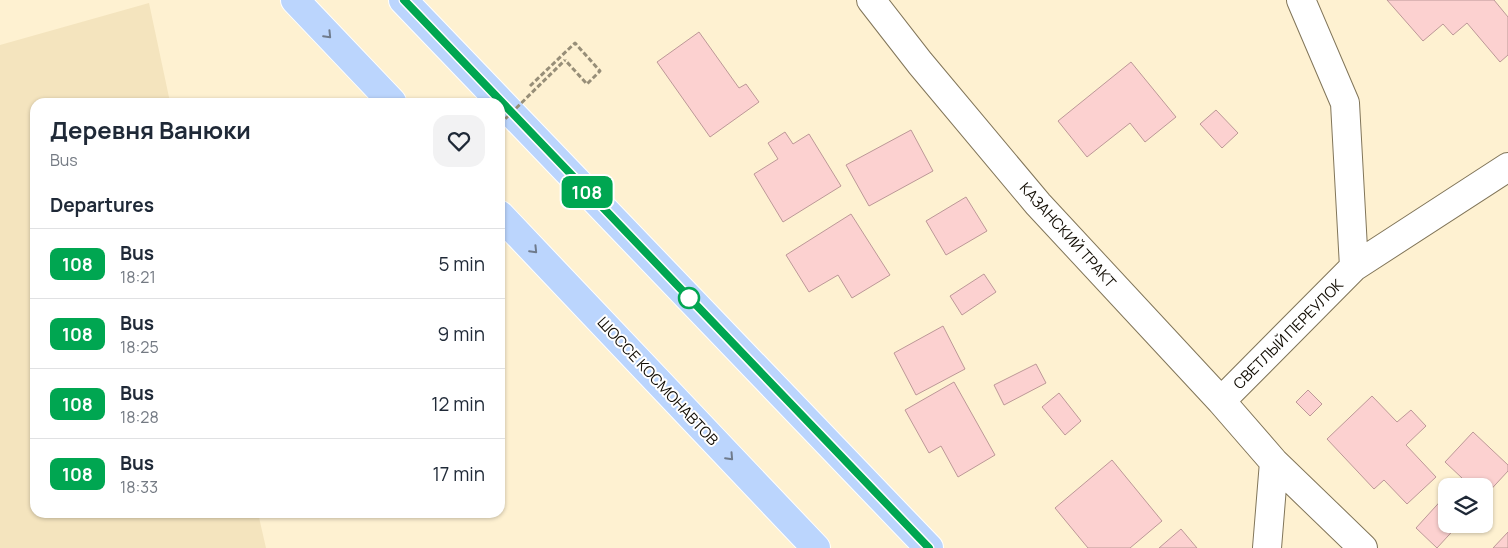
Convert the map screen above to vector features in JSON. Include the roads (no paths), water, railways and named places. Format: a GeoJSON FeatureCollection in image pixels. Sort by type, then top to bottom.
{"type":"FeatureCollection","features":[{"type":"Feature","properties":{"kind":"main road"},"geometry":{"type":"LineString","coordinates":[[295,0],[388,98]]}},
{"type":"Feature","properties":{"kind":"main road"},"geometry":{"type":"LineString","coordinates":[[404,0],[498,98]]}},
{"type":"Feature","properties":{"kind":"main road"},"geometry":{"type":"LineString","coordinates":[[505,105],[929,548]]}},
{"type":"Feature","properties":{"kind":"main road","name":"ШОССЕ КОСМОНАВТОВ"},"geometry":{"type":"LineString","coordinates":[[505,220],[816,548]]}},
{"type":"Feature","properties":{"kind":"street","name":"КАЗАНСКИЙ ТРАКТ"},"geometry":{"type":"LineString","coordinates":[[871,0],[920,63],[1038,204],[1221,401],[1274,462],[1362,548]]}},
{"type":"Feature","properties":{"kind":"street","name":"СВЕТЛЫЙ ПЕРЕУЛОК"},"geometry":{"type":"LineString","coordinates":[[1301,0],[1345,103],[1354,267]]}},
{"type":"Feature","properties":{"kind":"street","name":"СВЕТЛЫЙ ПЕРЕУЛОК"},"geometry":{"type":"LineString","coordinates":[[1221,401],[1354,267],[1508,167]]}},
{"type":"Feature","properties":{"kind":"street"},"geometry":{"type":"LineString","coordinates":[[1267,548],[1274,462]]}}]}
